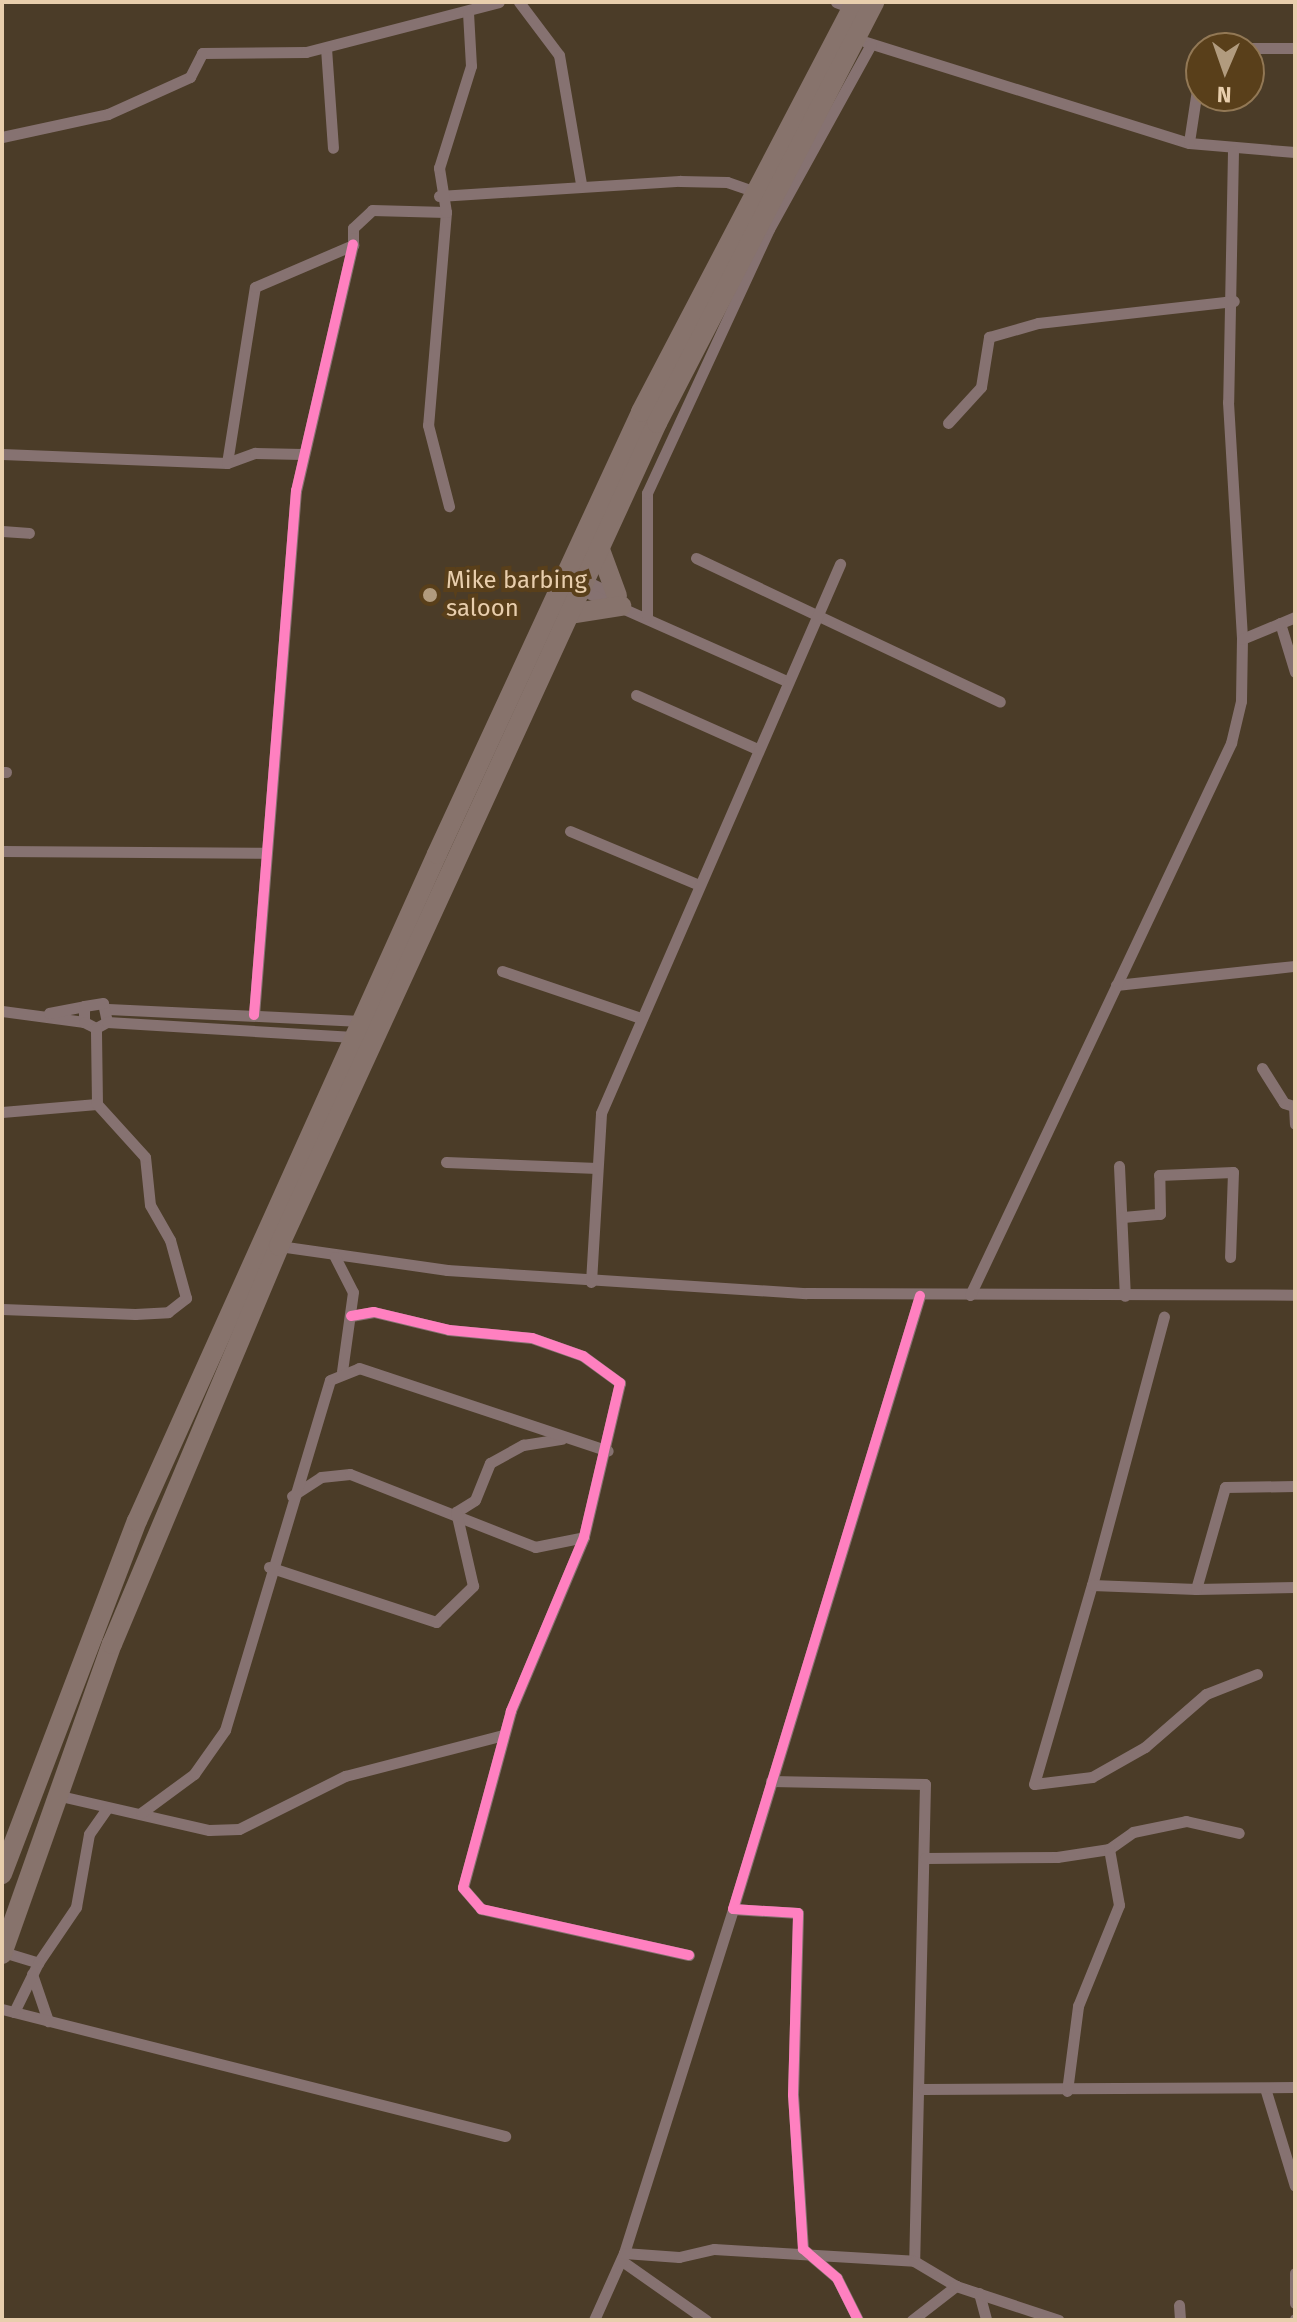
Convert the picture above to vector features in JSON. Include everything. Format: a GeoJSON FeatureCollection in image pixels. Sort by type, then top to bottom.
{"type":"FeatureCollection","features":[{"type":"Feature","properties":{"kind":"highway"},"geometry":{"type":"LineString","coordinates":[[3,1949],[56,1795],[279,1246],[569,614],[574,581],[599,547],[864,41],[874,2]]}},
{"type":"Feature","properties":{"kind":"highway"},"geometry":{"type":"LineString","coordinates":[[4,1864],[89,1635],[358,1029],[848,4]]}},
{"type":"Feature","properties":{"kind":"highway"},"geometry":{"type":"LineString","coordinates":[[569,614],[631,608],[599,547]]}},
{"type":"Feature","properties":{"kind":"street"},"geometry":{"type":"LineString","coordinates":[[2,137],[108,114],[190,77],[202,53],[326,48],[353,35],[468,12],[499,2]]}},
{"type":"Feature","properties":{"kind":"street"},"geometry":{"type":"LineString","coordinates":[[519,2],[559,55],[581,184]]}},
{"type":"Feature","properties":{"kind":"street"},"geometry":{"type":"LineString","coordinates":[[449,506],[428,425],[446,212],[439,196],[439,168],[471,66],[468,12]]}},
{"type":"Feature","properties":{"kind":"street"},"geometry":{"type":"LineString","coordinates":[[631,608],[647,493],[769,229],[864,41],[1189,142],[1233,151],[1295,152]]}},
{"type":"Feature","properties":{"kind":"street"},"geometry":{"type":"LineString","coordinates":[[326,48],[333,148]]}},
{"type":"Feature","properties":{"kind":"street"},"geometry":{"type":"LineString","coordinates":[[1265,48],[1295,48]]}},
{"type":"Feature","properties":{"kind":"street"},"geometry":{"type":"LineString","coordinates":[[1189,142],[1194,112]]}},
{"type":"Feature","properties":{"kind":"street"},"geometry":{"type":"LineString","coordinates":[[970,1295],[1238,723],[1242,639],[1228,402],[1234,301],[1233,151]]}},
{"type":"Feature","properties":{"kind":"street"},"geometry":{"type":"LineString","coordinates":[[439,196],[581,184],[708,181],[756,192]]}},
{"type":"Feature","properties":{"kind":"street"},"geometry":{"type":"LineString","coordinates":[[254,1015],[302,454],[353,245],[353,228],[372,210],[446,212]]}},
{"type":"Feature","properties":{"kind":"street"},"geometry":{"type":"LineString","coordinates":[[227,463],[255,287],[353,245]]}},
{"type":"Feature","properties":{"kind":"street"},"geometry":{"type":"LineString","coordinates":[[948,423],[981,387],[989,337],[1038,323],[1234,301]]}},
{"type":"Feature","properties":{"kind":"street"},"geometry":{"type":"LineString","coordinates":[[2,454],[227,463],[255,453],[302,454]]}},
{"type":"Feature","properties":{"kind":"street"},"geometry":{"type":"LineString","coordinates":[[2,531],[29,533]]}},
{"type":"Feature","properties":{"kind":"street"},"geometry":{"type":"LineString","coordinates":[[696,558],[1000,702]]}},
{"type":"Feature","properties":{"kind":"street"},"geometry":{"type":"LineString","coordinates":[[591,1282],[601,1113],[638,1017],[699,885],[755,748],[840,564]]}},
{"type":"Feature","properties":{"kind":"street"},"geometry":{"type":"LineString","coordinates":[[574,581],[787,681]]}},
{"type":"Feature","properties":{"kind":"street"},"geometry":{"type":"LineString","coordinates":[[1242,639],[1295,617]]}},
{"type":"Feature","properties":{"kind":"street"},"geometry":{"type":"LineString","coordinates":[[1280,623],[1295,672]]}},
{"type":"Feature","properties":{"kind":"street"},"geometry":{"type":"LineString","coordinates":[[636,695],[755,748]]}},
{"type":"Feature","properties":{"kind":"street"},"geometry":{"type":"LineString","coordinates":[[570,831],[699,885]]}},
{"type":"Feature","properties":{"kind":"street"},"geometry":{"type":"LineString","coordinates":[[2,851],[266,853]]}},
{"type":"Feature","properties":{"kind":"street"},"geometry":{"type":"LineString","coordinates":[[1116,985],[1295,966]]}},
{"type":"Feature","properties":{"kind":"street"},"geometry":{"type":"LineString","coordinates":[[502,971],[638,1017]]}},
{"type":"Feature","properties":{"kind":"street"},"geometry":{"type":"LineString","coordinates":[[44,1013],[96,1001],[108,1009],[254,1015],[358,1029]]}},
{"type":"Feature","properties":{"kind":"street"},"geometry":{"type":"LineString","coordinates":[[84,1006],[84,1022]]}},
{"type":"Feature","properties":{"kind":"street"},"geometry":{"type":"LineString","coordinates":[[2,1309],[146,1314],[168,1312],[186,1298],[170,1240],[150,1205],[145,1157],[97,1104],[102,1025],[108,1009]]}},
{"type":"Feature","properties":{"kind":"street"},"geometry":{"type":"LineString","coordinates":[[2,1011],[44,1013],[102,1025],[358,1029]]}},
{"type":"Feature","properties":{"kind":"street"},"geometry":{"type":"LineString","coordinates":[[1262,1068],[1294,1106],[1295,1124]]}},
{"type":"Feature","properties":{"kind":"street"},"geometry":{"type":"LineString","coordinates":[[2,1112],[97,1104]]}},
{"type":"Feature","properties":{"kind":"street"},"geometry":{"type":"LineString","coordinates":[[446,1162],[597,1168]]}},
{"type":"Feature","properties":{"kind":"street"},"geometry":{"type":"LineString","coordinates":[[1119,1166],[1125,1296]]}},
{"type":"Feature","properties":{"kind":"street"},"geometry":{"type":"LineString","coordinates":[[1123,1217],[1160,1214],[1159,1175],[1233,1172],[1230,1257]]}},
{"type":"Feature","properties":{"kind":"street"},"geometry":{"type":"LineString","coordinates":[[279,1246],[335,1257],[591,1282],[920,1296],[1295,1295]]}},
{"type":"Feature","properties":{"kind":"street"},"geometry":{"type":"LineString","coordinates":[[335,1257],[353,1292],[342,1371]]}},
{"type":"Feature","properties":{"kind":"street"},"geometry":{"type":"LineString","coordinates":[[594,2320],[623,2257],[920,1296]]}},
{"type":"Feature","properties":{"kind":"street"},"geometry":{"type":"LineString","coordinates":[[351,1316],[361,1311],[449,1330],[532,1338],[583,1356],[620,1383],[608,1451],[584,1537],[504,1735],[464,1880],[472,1904],[689,1955]]}},
{"type":"Feature","properties":{"kind":"street"},"geometry":{"type":"LineString","coordinates":[[1164,1317],[1092,1585],[1034,1784],[1092,1777],[1145,1747],[1206,1694],[1257,1674]]}},
{"type":"Feature","properties":{"kind":"street"},"geometry":{"type":"LineString","coordinates":[[141,1813],[194,1774],[219,1741],[316,1413],[330,1380],[342,1371],[359,1368],[462,1398],[608,1451]]}},
{"type":"Feature","properties":{"kind":"street"},"geometry":{"type":"LineString","coordinates":[[456,1512],[475,1500],[490,1463],[523,1445],[566,1438]]}},
{"type":"Feature","properties":{"kind":"street"},"geometry":{"type":"LineString","coordinates":[[292,1496],[335,1473],[456,1512],[535,1547],[584,1537]]}},
{"type":"Feature","properties":{"kind":"street"},"geometry":{"type":"LineString","coordinates":[[1196,1589],[1225,1487],[1295,1486]]}},
{"type":"Feature","properties":{"kind":"street"},"geometry":{"type":"LineString","coordinates":[[269,1567],[436,1622],[473,1586],[456,1512]]}},
{"type":"Feature","properties":{"kind":"street"},"geometry":{"type":"LineString","coordinates":[[1092,1585],[1196,1589],[1295,1587]]}},
{"type":"Feature","properties":{"kind":"street"},"geometry":{"type":"LineString","coordinates":[[56,1795],[209,1830],[239,1829],[345,1776],[504,1735]]}},
{"type":"Feature","properties":{"kind":"street"},"geometry":{"type":"LineString","coordinates":[[771,1781],[925,1784],[923,2089],[914,2261]]}},
{"type":"Feature","properties":{"kind":"street"},"geometry":{"type":"LineString","coordinates":[[107,1808],[89,1834],[76,1907],[8,2010],[505,2136]]}},
{"type":"Feature","properties":{"kind":"street"},"geometry":{"type":"LineString","coordinates":[[925,1858],[1057,1857],[1109,1849],[1133,1832],[1186,1821],[1239,1833]]}},
{"type":"Feature","properties":{"kind":"street"},"geometry":{"type":"LineString","coordinates":[[1067,2091],[1078,2006],[1119,1905],[1109,1849]]}},
{"type":"Feature","properties":{"kind":"street"},"geometry":{"type":"LineString","coordinates":[[733,1909],[798,1913],[793,2095],[803,2249],[837,2278],[858,2320]]}},
{"type":"Feature","properties":{"kind":"street"},"geometry":{"type":"LineString","coordinates":[[3,1949],[35,1969],[48,2021]]}},
{"type":"Feature","properties":{"kind":"street"},"geometry":{"type":"LineString","coordinates":[[923,2089],[1067,2091],[1295,2087]]}},
{"type":"Feature","properties":{"kind":"street"},"geometry":{"type":"LineString","coordinates":[[1265,2088],[1295,2186]]}},
{"type":"Feature","properties":{"kind":"street"},"geometry":{"type":"LineString","coordinates":[[623,2257],[810,2255],[914,2261],[956,2286],[1059,2320]]}},
{"type":"Feature","properties":{"kind":"street"},"geometry":{"type":"LineString","coordinates":[[623,2257],[706,2320]]}},
{"type":"Feature","properties":{"kind":"street"},"geometry":{"type":"LineString","coordinates":[[1295,2273],[1295,2303]]}},
{"type":"Feature","properties":{"kind":"street"},"geometry":{"type":"LineString","coordinates":[[912,2320],[956,2286]]}},
{"type":"Feature","properties":{"kind":"street"},"geometry":{"type":"LineString","coordinates":[[979,2293],[986,2320]]}},
{"type":"Feature","properties":{"kind":"street"},"geometry":{"type":"LineString","coordinates":[[1179,2305],[1180,2320]]}},
{"type":"Feature","properties":{"kind":"cycle path"},"geometry":{"type":"LineString","coordinates":[[254,1015],[296,491],[353,245]]}},
{"type":"Feature","properties":{"kind":"cycle path"},"geometry":{"type":"LineString","coordinates":[[858,2320],[837,2278],[803,2249],[793,2095],[798,1913],[733,1909],[920,1296]]}},
{"type":"Feature","properties":{"kind":"cycle path"},"geometry":{"type":"LineString","coordinates":[[351,1316],[374,1312],[449,1330],[532,1338],[583,1356],[620,1383],[584,1537],[511,1711],[463,1888],[481,1909],[689,1955]]}},
{"type":"Feature","properties":{"kind":"place","name":"Mike barbing saloon"},"geometry":{"type":"Point","coordinates":[430,595]}}]}
